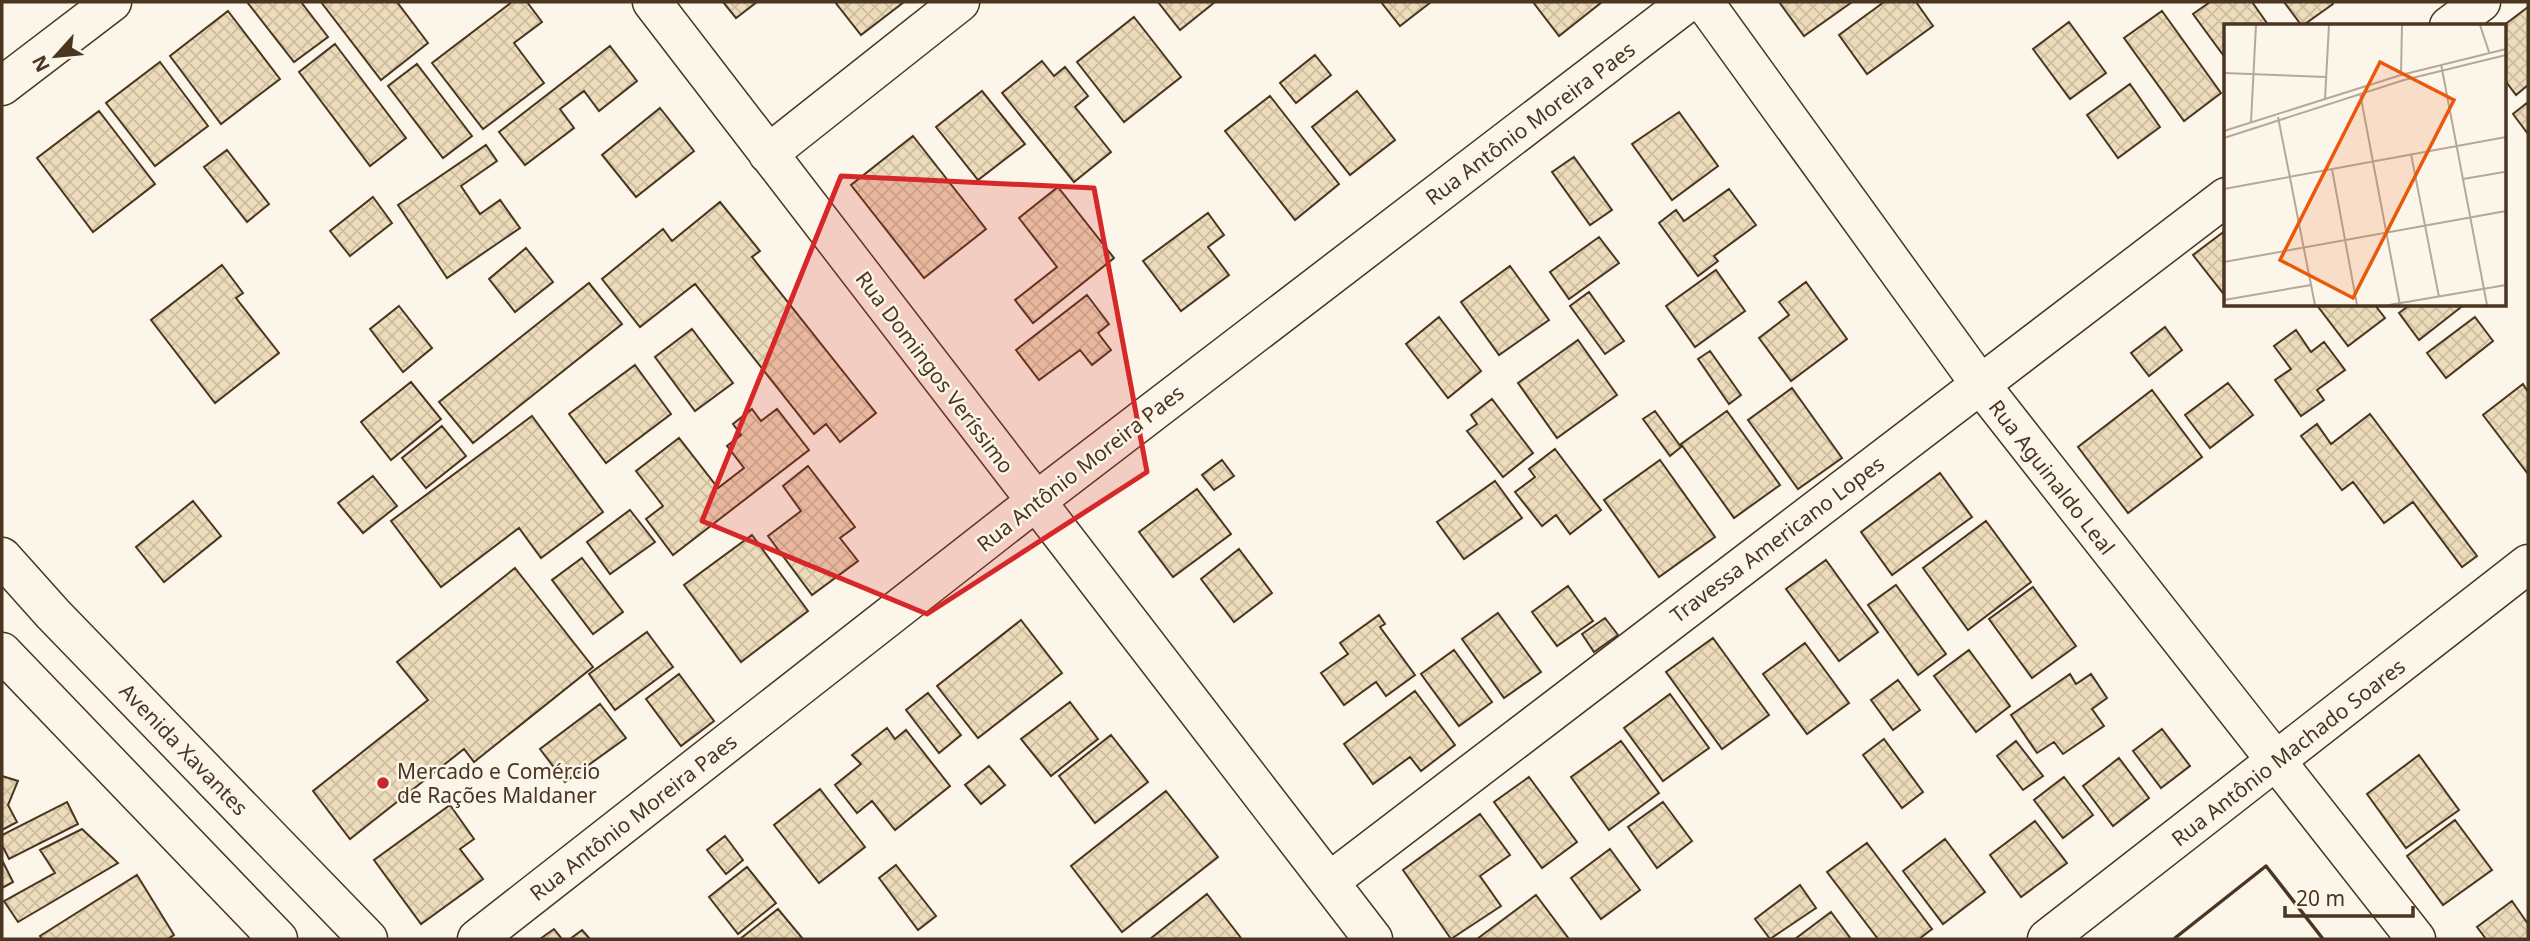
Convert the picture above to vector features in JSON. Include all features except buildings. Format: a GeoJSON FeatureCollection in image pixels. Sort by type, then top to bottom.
{"type":"FeatureCollection","features":[{"type":"Feature","properties":{"kind":"street"},"geometry":{"type":"LineString","coordinates":[[2,86],[112,2]]}},
{"type":"Feature","properties":{"kind":"street","name":"Rua Domingos Veríssimo"},"geometry":{"type":"LineString","coordinates":[[652,2],[1373,939]]}},
{"type":"Feature","properties":{"kind":"street"},"geometry":{"type":"LineString","coordinates":[[768,154],[960,2]]}},
{"type":"Feature","properties":{"kind":"street","name":"Rua Antônio Moreira Paes"},"geometry":{"type":"LineString","coordinates":[[477,939],[1035,502],[1688,2]]}},
{"type":"Feature","properties":{"kind":"street","name":"Rua Aguinaldo Leal"},"geometry":{"type":"LineString","coordinates":[[1704,2],[1980,384],[2416,939]]}},
{"type":"Feature","properties":{"kind":"street"},"geometry":{"type":"LineString","coordinates":[[2452,24],[2481,2]]}},
{"type":"Feature","properties":{"kind":"street","name":"Travessa Americano Lopes"},"geometry":{"type":"LineString","coordinates":[[1329,883],[2224,198]]}},
{"type":"Feature","properties":{"kind":"street","name":"Avenida Xavantes"},"geometry":{"type":"LineString","coordinates":[[2,557],[53,614],[368,939]]}},
{"type":"Feature","properties":{"kind":"street","name":"Rua Antônio Machado Soares"},"geometry":{"type":"LineString","coordinates":[[2047,939],[2528,564]]}},
{"type":"Feature","properties":{"kind":"street"},"geometry":{"type":"LineString","coordinates":[[7,664],[278,939]]}},
{"type":"Feature","properties":{"kind":"highlighted area"},"geometry":{"type":"Polygon","coordinates":[[[841,176],[1094,188],[1147,472],[927,614],[702,521],[841,176]]]}},
{"type":"Feature","properties":{"kind":"wall"},"geometry":{"type":"LineString","coordinates":[[2175,938],[2266,866],[2323,939]]}},
{"type":"Feature","properties":{"kind":"place","name":"Mercado e Comércio de Rações Maldaner"},"geometry":{"type":"Point","coordinates":[383,783]}}]}
